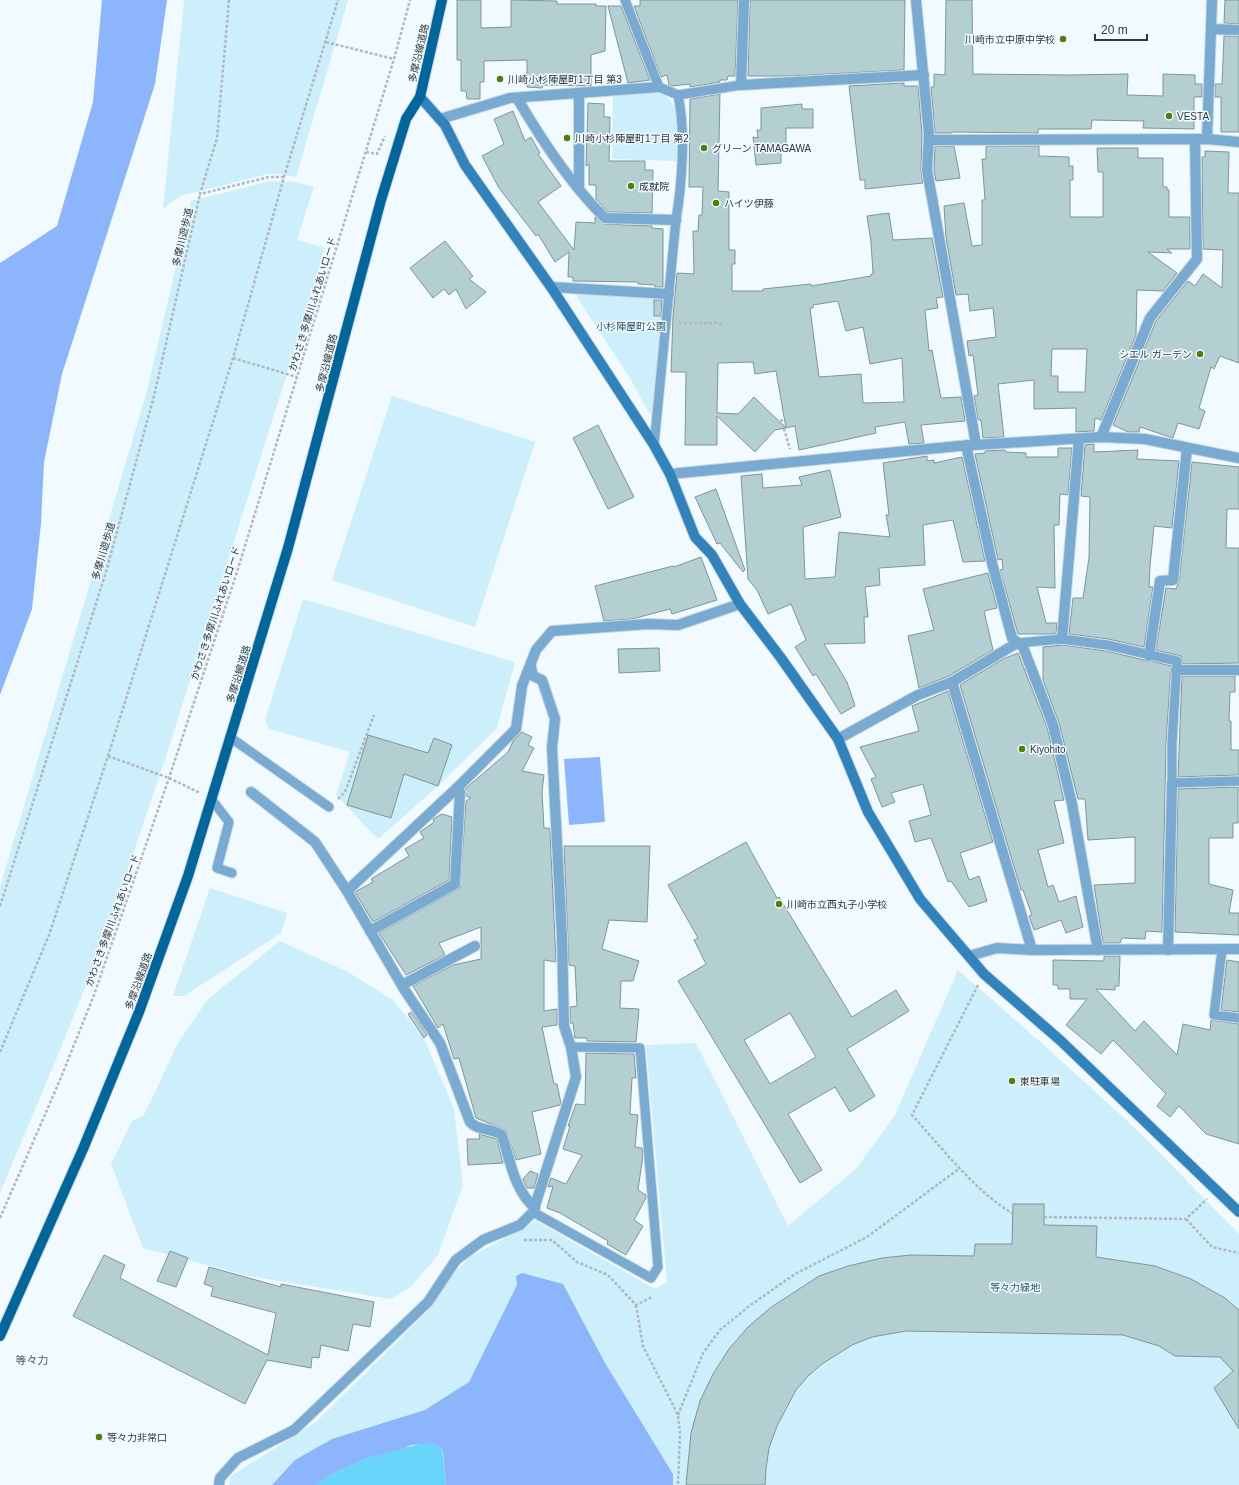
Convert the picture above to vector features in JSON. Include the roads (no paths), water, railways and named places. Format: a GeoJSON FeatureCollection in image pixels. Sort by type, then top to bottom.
{"type":"FeatureCollection","features":[{"type":"Feature","properties":{"kind":"main road","name":"多摩沿線道路"},"geometry":{"type":"LineString","coordinates":[[0,1336],[83,1149],[139,1012],[188,876],[231,738],[308,477],[381,200],[406,119],[420,97],[442,0]]}},
{"type":"Feature","properties":{"kind":"street"},"geometry":{"type":"LineString","coordinates":[[744,0],[741,85],[924,75]]}},
{"type":"Feature","properties":{"kind":"street"},"geometry":{"type":"LineString","coordinates":[[916,0],[929,140],[927,170],[971,445],[992,563],[1012,638],[1023,647],[1053,725],[1074,818],[1098,950]]}},
{"type":"Feature","properties":{"kind":"street"},"geometry":{"type":"LineString","coordinates":[[1207,139],[1212,0]]}},
{"type":"Feature","properties":{"kind":"street"},"geometry":{"type":"LineString","coordinates":[[1211,29],[1239,30]]}},
{"type":"Feature","properties":{"kind":"street"},"geometry":{"type":"LineString","coordinates":[[440,119],[510,98],[659,87]]}},
{"type":"Feature","properties":{"kind":"street"},"geometry":{"type":"LineString","coordinates":[[579,94],[579,189]]}},
{"type":"Feature","properties":{"kind":"street"},"geometry":{"type":"LineString","coordinates":[[420,97],[445,125],[465,165],[551,287],[654,445],[670,474],[695,537],[712,555],[740,604],[781,658],[838,739],[868,812],[920,899],[984,974],[1061,1041],[1147,1122],[1215,1191],[1239,1210]]}},
{"type":"Feature","properties":{"kind":"street"},"geometry":{"type":"LineString","coordinates":[[517,98],[533,125],[579,189],[605,218],[676,220]]}},
{"type":"Feature","properties":{"kind":"street"},"geometry":{"type":"LineString","coordinates":[[1101,438],[1150,318],[1197,259],[1195,139]]}},
{"type":"Feature","properties":{"kind":"street"},"geometry":{"type":"LineString","coordinates":[[929,140],[1207,139],[1239,142]]}},
{"type":"Feature","properties":{"kind":"street"},"geometry":{"type":"LineString","coordinates":[[551,287],[669,294]]}},
{"type":"Feature","properties":{"kind":"street"},"geometry":{"type":"LineString","coordinates":[[670,474],[971,445],[1101,438],[1145,439],[1239,458]]}},
{"type":"Feature","properties":{"kind":"street"},"geometry":{"type":"LineString","coordinates":[[1062,639],[1079,439]]}},
{"type":"Feature","properties":{"kind":"street"},"geometry":{"type":"LineString","coordinates":[[1149,656],[1160,581],[1173,580],[1187,448]]}},
{"type":"Feature","properties":{"kind":"street"},"geometry":{"type":"LineString","coordinates":[[347,891],[457,788],[516,729],[522,686],[531,667],[536,650],[552,631],[648,624],[678,625],[740,604]]}},
{"type":"Feature","properties":{"kind":"street"},"geometry":{"type":"LineString","coordinates":[[838,739],[918,695],[952,682],[1017,643]]}},
{"type":"Feature","properties":{"kind":"street"},"geometry":{"type":"LineString","coordinates":[[219,1485],[220,1478],[238,1458],[294,1430],[428,1302],[456,1260],[483,1240],[520,1225],[534,1210],[576,1077],[571,1047],[564,1026],[562,938],[552,748],[555,719],[542,680],[533,676],[531,667]]}},
{"type":"Feature","properties":{"kind":"street"},"geometry":{"type":"LineString","coordinates":[[1176,670],[1239,670]]}},
{"type":"Feature","properties":{"kind":"street"},"geometry":{"type":"LineString","coordinates":[[952,682],[1032,950]]}},
{"type":"Feature","properties":{"kind":"street"},"geometry":{"type":"LineString","coordinates":[[1168,950],[1172,783]]}},
{"type":"Feature","properties":{"kind":"street"},"geometry":{"type":"LineString","coordinates":[[370,931],[455,884],[460,792],[457,788]]}},
{"type":"Feature","properties":{"kind":"street"},"geometry":{"type":"LineString","coordinates":[[251,792],[315,842],[347,891],[402,985],[440,1043],[470,1122],[474,1126],[497,1132],[502,1135],[519,1188],[534,1210]]}},
{"type":"Feature","properties":{"kind":"street"},"geometry":{"type":"LineString","coordinates":[[402,985],[475,946]]}},
{"type":"Feature","properties":{"kind":"street"},"geometry":{"type":"LineString","coordinates":[[969,956],[997,948],[1032,950],[1239,949]]}},
{"type":"Feature","properties":{"kind":"lane"},"geometry":{"type":"LineString","coordinates":[[625,0],[659,87],[678,95],[741,85]]}},
{"type":"Feature","properties":{"kind":"lane"},"geometry":{"type":"LineString","coordinates":[[654,445],[676,220],[681,185],[681,112],[678,95]]}},
{"type":"Feature","properties":{"kind":"lane"},"geometry":{"type":"LineString","coordinates":[[1017,643],[1062,639],[1107,646],[1177,661],[1172,783],[1239,781]]}},
{"type":"Feature","properties":{"kind":"lane"},"geometry":{"type":"LineString","coordinates":[[231,738],[329,807]]}},
{"type":"Feature","properties":{"kind":"lane"},"geometry":{"type":"LineString","coordinates":[[212,800],[229,822],[217,868],[232,873]]}},
{"type":"Feature","properties":{"kind":"lane"},"geometry":{"type":"LineString","coordinates":[[1222,950],[1214,1014],[1239,1018]]}},
{"type":"Feature","properties":{"kind":"lane"},"geometry":{"type":"LineString","coordinates":[[534,1210],[651,1278],[658,1267],[640,1048],[571,1047]]}},
{"type":"Feature","properties":{"kind":"place","name":"川崎市立中原中学校"},"geometry":{"type":"Point","coordinates":[1063,39]}},
{"type":"Feature","properties":{"kind":"place","name":"川崎小杉陣屋町1丁目 第3"},"geometry":{"type":"Point","coordinates":[500,79]}},
{"type":"Feature","properties":{"kind":"place","name":"VESTA"},"geometry":{"type":"Point","coordinates":[1169,116]}},
{"type":"Feature","properties":{"kind":"place","name":"川崎小杉陣屋町1丁目 第2"},"geometry":{"type":"Point","coordinates":[567,138]}},
{"type":"Feature","properties":{"kind":"place","name":"グリーン TAMAGAWA"},"geometry":{"type":"Point","coordinates":[704,148]}},
{"type":"Feature","properties":{"kind":"place","name":"成就院"},"geometry":{"type":"Point","coordinates":[631,186]}},
{"type":"Feature","properties":{"kind":"place","name":"ハイツ伊藤"},"geometry":{"type":"Point","coordinates":[716,203]}},
{"type":"Feature","properties":{"kind":"place","name":"シエル ガーデン"},"geometry":{"type":"Point","coordinates":[1200,354]}},
{"type":"Feature","properties":{"kind":"place","name":"Kiyohito"},"geometry":{"type":"Point","coordinates":[1022,749]}},
{"type":"Feature","properties":{"kind":"place","name":"川崎市立西丸子小学校"},"geometry":{"type":"Point","coordinates":[779,904]}},
{"type":"Feature","properties":{"kind":"place","name":"東駐車場"},"geometry":{"type":"Point","coordinates":[1012,1081]}},
{"type":"Feature","properties":{"kind":"place","name":"等々力非常口"},"geometry":{"type":"Point","coordinates":[99,1437]}},
{"type":"Feature","properties":{"kind":"district","name":"等々力"},"geometry":{"type":"Point","coordinates":[32,1360]}},
{"type":"Feature","properties":{"kind":"park label","name":"小杉陣屋町公園"},"geometry":{"type":"Point","coordinates":[631,326]}},
{"type":"Feature","properties":{"kind":"park label","name":"等々力緑地"},"geometry":{"type":"Point","coordinates":[1015,1287]}}]}
